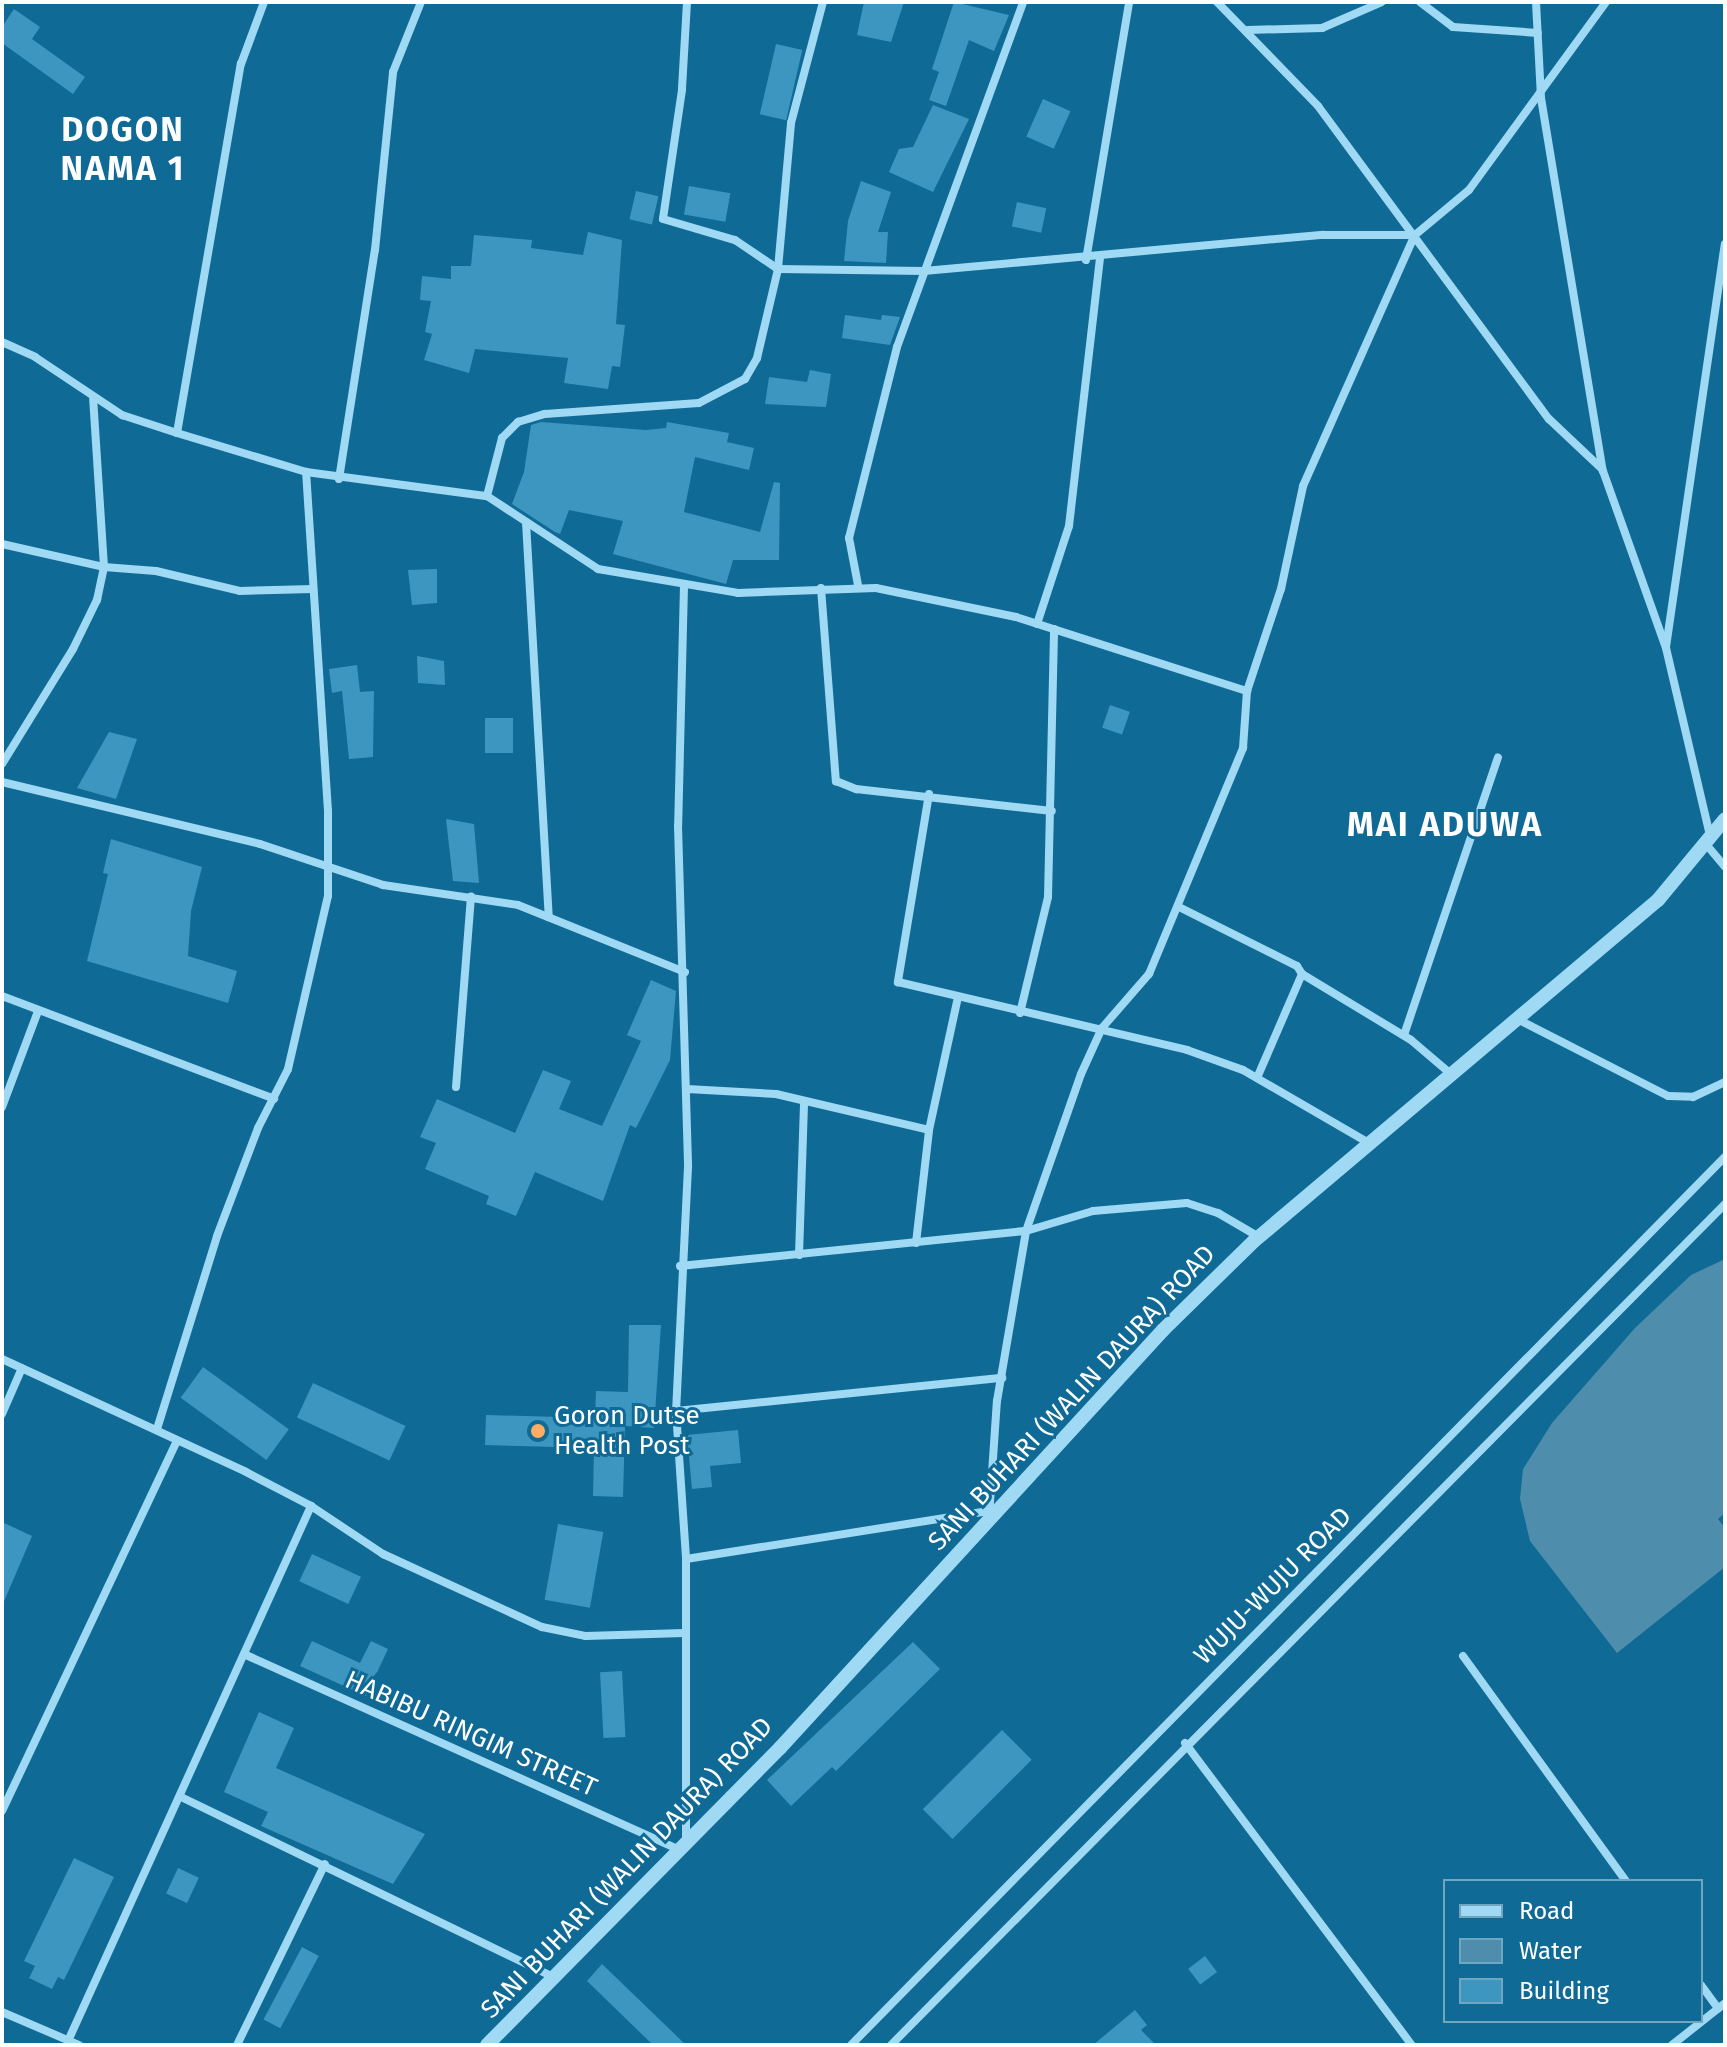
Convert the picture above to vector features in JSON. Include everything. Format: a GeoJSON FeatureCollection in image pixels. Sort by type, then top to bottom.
{"type":"FeatureCollection","features":[{"type":"Feature","properties":{"kind":"street"},"geometry":{"type":"LineString","coordinates":[[177,433],[241,64],[264,2]]}},
{"type":"Feature","properties":{"kind":"street"},"geometry":{"type":"LineString","coordinates":[[339,479],[375,250],[393,72],[421,2]]}},
{"type":"Feature","properties":{"kind":"street"},"geometry":{"type":"LineString","coordinates":[[687,2],[682,90],[663,219],[735,240],[778,269],[924,271],[1086,260],[1323,235],[1415,235]]}},
{"type":"Feature","properties":{"kind":"street"},"geometry":{"type":"LineString","coordinates":[[487,496],[502,438],[518,422],[545,414],[699,403],[745,379],[757,358],[778,269],[791,123],[823,2]]}},
{"type":"Feature","properties":{"kind":"street"},"geometry":{"type":"LineString","coordinates":[[858,585],[849,538],[897,347],[1023,2]]}},
{"type":"Feature","properties":{"kind":"street"},"geometry":{"type":"LineString","coordinates":[[1086,260],[1129,2]]}},
{"type":"Feature","properties":{"kind":"street"},"geometry":{"type":"LineString","coordinates":[[1217,2],[1248,30],[1318,106],[1549,419],[1603,471]]}},
{"type":"Feature","properties":{"kind":"street"},"geometry":{"type":"LineString","coordinates":[[1248,30],[1322,28],[1382,2]]}},
{"type":"Feature","properties":{"kind":"street"},"geometry":{"type":"LineString","coordinates":[[1420,2],[1453,27],[1538,33]]}},
{"type":"Feature","properties":{"kind":"street"},"geometry":{"type":"LineString","coordinates":[[1536,2],[1541,98],[1603,471],[1666,648],[1707,839],[1725,867]]}},
{"type":"Feature","properties":{"kind":"street"},"geometry":{"type":"LineString","coordinates":[[686,1559],[990,1516],[1002,1378],[1026,1231],[1102,1028],[1149,974],[1243,748],[1247,691],[1281,589],[1303,486],[1415,235],[1469,190],[1541,98],[1606,2]]}},
{"type":"Feature","properties":{"kind":"street"},"geometry":{"type":"LineString","coordinates":[[1666,648],[1725,244]]}},
{"type":"Feature","properties":{"kind":"street"},"geometry":{"type":"LineString","coordinates":[[1037,624],[1069,526],[1100,258]]}},
{"type":"Feature","properties":{"kind":"street"},"geometry":{"type":"LineString","coordinates":[[2,342],[43,362],[93,399],[177,433],[339,479],[487,496],[598,569],[738,593],[858,585],[1037,624],[1247,691]]}},
{"type":"Feature","properties":{"kind":"street"},"geometry":{"type":"LineString","coordinates":[[2,764],[73,649],[97,600],[104,567],[93,399]]}},
{"type":"Feature","properties":{"kind":"street"},"geometry":{"type":"LineString","coordinates":[[157,1429],[217,1236],[288,1069],[328,896],[329,867],[306,472]]}},
{"type":"Feature","properties":{"kind":"street"},"geometry":{"type":"LineString","coordinates":[[526,522],[549,917]]}},
{"type":"Feature","properties":{"kind":"street"},"geometry":{"type":"LineString","coordinates":[[2,544],[104,567],[156,571],[240,591],[313,589]]}},
{"type":"Feature","properties":{"kind":"street"},"geometry":{"type":"LineString","coordinates":[[683,1846],[686,1559],[676,1411],[687,1089],[678,826],[684,586]]}},
{"type":"Feature","properties":{"kind":"street"},"geometry":{"type":"LineString","coordinates":[[821,588],[836,781],[856,789],[929,794],[1052,811]]}},
{"type":"Feature","properties":{"kind":"street"},"geometry":{"type":"LineString","coordinates":[[1020,1013],[1048,897],[1054,629]]}},
{"type":"Feature","properties":{"kind":"street"},"geometry":{"type":"LineString","coordinates":[[1404,1035],[1498,758]]}},
{"type":"Feature","properties":{"kind":"street"},"geometry":{"type":"LineString","coordinates":[[2,782],[260,844],[383,885],[471,897],[549,917],[685,972]]}},
{"type":"Feature","properties":{"kind":"street"},"geometry":{"type":"LineString","coordinates":[[929,794],[896,979],[1020,1013],[1102,1028],[1187,1050],[1257,1078],[1369,1143]]}},
{"type":"Feature","properties":{"kind":"street","name":"SANI BUHARI (WALIN DAURA) ROAD"},"geometry":{"type":"LineString","coordinates":[[487,2045],[683,1846],[1113,1381],[1259,1237],[1658,900],[1725,819]]}},
{"type":"Feature","properties":{"kind":"street"},"geometry":{"type":"LineString","coordinates":[[456,1087],[471,897]]}},
{"type":"Feature","properties":{"kind":"street"},"geometry":{"type":"LineString","coordinates":[[1179,907],[1297,966],[1302,974],[1404,1035],[1451,1074]]}},
{"type":"Feature","properties":{"kind":"street"},"geometry":{"type":"LineString","coordinates":[[1257,1078],[1302,974]]}},
{"type":"Feature","properties":{"kind":"street"},"geometry":{"type":"LineString","coordinates":[[2,996],[274,1099]]}},
{"type":"Feature","properties":{"kind":"street"},"geometry":{"type":"LineString","coordinates":[[916,1243],[929,1130],[958,997]]}},
{"type":"Feature","properties":{"kind":"street"},"geometry":{"type":"LineString","coordinates":[[2,1107],[38,1011]]}},
{"type":"Feature","properties":{"kind":"street"},"geometry":{"type":"LineString","coordinates":[[1517,1019],[1668,1096],[1693,1097],[1725,1082]]}},
{"type":"Feature","properties":{"kind":"street"},"geometry":{"type":"LineString","coordinates":[[687,1089],[776,1094],[929,1130]]}},
{"type":"Feature","properties":{"kind":"street"},"geometry":{"type":"LineString","coordinates":[[799,1255],[804,1102]]}},
{"type":"Feature","properties":{"kind":"street","name":"WUJU-WUJU ROAD"},"geometry":{"type":"LineString","coordinates":[[851,2045],[1725,1157]]}},
{"type":"Feature","properties":{"kind":"street"},"geometry":{"type":"LineString","coordinates":[[680,1266],[1026,1231],[1093,1211],[1187,1203],[1218,1213],[1259,1237]]}},
{"type":"Feature","properties":{"kind":"street","name":"WUJU-WUJU ROAD"},"geometry":{"type":"LineString","coordinates":[[891,2045],[1185,1743],[1725,1204]]}},
{"type":"Feature","properties":{"kind":"street"},"geometry":{"type":"LineString","coordinates":[[2,1359],[157,1429],[311,1506],[383,1554],[542,1627],[586,1636],[684,1633]]}},
{"type":"Feature","properties":{"kind":"street"},"geometry":{"type":"LineString","coordinates":[[2,1414],[22,1368]]}},
{"type":"Feature","properties":{"kind":"street"},"geometry":{"type":"LineString","coordinates":[[676,1411],[1002,1378]]}},
{"type":"Feature","properties":{"kind":"street"},"geometry":{"type":"LineString","coordinates":[[2,1811],[177,1440]]}},
{"type":"Feature","properties":{"kind":"street"},"geometry":{"type":"LineString","coordinates":[[68,2041],[246,1655],[311,1506]]}},
{"type":"Feature","properties":{"kind":"street","name":"HABIBU RINGIM STREET"},"geometry":{"type":"LineString","coordinates":[[246,1655],[683,1846]]}},
{"type":"Feature","properties":{"kind":"street"},"geometry":{"type":"LineString","coordinates":[[1463,1656],[1625,1879]]}},
{"type":"Feature","properties":{"kind":"street"},"geometry":{"type":"LineString","coordinates":[[1185,1743],[1412,2045]]}},
{"type":"Feature","properties":{"kind":"street"},"geometry":{"type":"LineString","coordinates":[[181,1797],[556,1978]]}},
{"type":"Feature","properties":{"kind":"street"},"geometry":{"type":"LineString","coordinates":[[237,2045],[325,1864]]}},
{"type":"Feature","properties":{"kind":"street"},"geometry":{"type":"LineString","coordinates":[[1703,1987],[1722,2005],[1703,2020]]}},
{"type":"Feature","properties":{"kind":"street"},"geometry":{"type":"LineString","coordinates":[[2,2012],[79,2045]]}},
{"type":"Feature","properties":{"kind":"street"},"geometry":{"type":"LineString","coordinates":[[1672,2045],[1700,2023]]}},
{"type":"Feature","properties":{"kind":"water"},"geometry":{"type":"Polygon","coordinates":[[[1725,1259],[1725,1513],[1718,1519],[1725,1528],[1725,1567],[1617,1653],[1530,1541],[1520,1499],[1523,1469],[1552,1423],[1635,1328],[1691,1275],[1725,1259]]]}},
{"type":"Feature","properties":{"kind":"building"},"geometry":{"type":"Polygon","coordinates":[[[864,2],[904,2],[891,42],[857,35],[864,2]]]}},
{"type":"Feature","properties":{"kind":"building"},"geometry":{"type":"Polygon","coordinates":[[[954,2],[1009,15],[994,51],[969,40],[946,106],[929,100],[939,72],[932,69],[954,2]]]}},
{"type":"Feature","properties":{"kind":"building"},"geometry":{"type":"Polygon","coordinates":[[[14,9],[40,27],[32,39],[85,77],[73,94],[2,43],[2,27],[14,9]]]}},
{"type":"Feature","properties":{"kind":"building"},"geometry":{"type":"Polygon","coordinates":[[[776,44],[802,50],[786,120],[760,114],[776,44]]]}},
{"type":"Feature","properties":{"kind":"building"},"geometry":{"type":"Polygon","coordinates":[[[1043,99],[1070,111],[1054,149],[1026,136],[1043,99]]]}},
{"type":"Feature","properties":{"kind":"building"},"geometry":{"type":"Polygon","coordinates":[[[933,105],[969,119],[933,192],[889,172],[899,149],[913,147],[933,105]]]}},
{"type":"Feature","properties":{"kind":"building"},"geometry":{"type":"Polygon","coordinates":[[[861,181],[891,192],[878,232],[888,232],[886,263],[844,261],[848,221],[861,181]]]}},
{"type":"Feature","properties":{"kind":"building"},"geometry":{"type":"Polygon","coordinates":[[[689,186],[730,193],[725,222],[684,215],[689,186]]]}},
{"type":"Feature","properties":{"kind":"building"},"geometry":{"type":"Polygon","coordinates":[[[636,191],[658,196],[652,224],[629,219],[636,191]]]}},
{"type":"Feature","properties":{"kind":"building"},"geometry":{"type":"Polygon","coordinates":[[[1017,202],[1046,208],[1041,233],[1012,226],[1017,202]]]}},
{"type":"Feature","properties":{"kind":"building"},"geometry":{"type":"Polygon","coordinates":[[[588,232],[622,240],[616,324],[625,325],[620,367],[612,366],[608,389],[564,383],[568,358],[475,349],[469,373],[424,360],[432,334],[425,332],[431,301],[420,300],[422,276],[451,279],[451,266],[471,266],[474,235],[532,240],[531,248],[583,255],[588,232]]]}},
{"type":"Feature","properties":{"kind":"building"},"geometry":{"type":"Polygon","coordinates":[[[845,315],[881,320],[882,315],[900,317],[890,345],[842,338],[845,315]]]}},
{"type":"Feature","properties":{"kind":"building"},"geometry":{"type":"Polygon","coordinates":[[[810,370],[831,374],[826,407],[765,404],[769,377],[807,382],[810,370]]]}},
{"type":"Feature","properties":{"kind":"building"},"geometry":{"type":"Polygon","coordinates":[[[541,422],[646,430],[666,428],[667,422],[729,433],[727,442],[754,448],[749,470],[695,457],[684,512],[760,532],[774,482],[780,483],[779,560],[733,560],[726,584],[613,554],[623,521],[569,510],[560,534],[555,532],[512,504],[524,472],[531,425],[541,422]]]}},
{"type":"Feature","properties":{"kind":"building"},"geometry":{"type":"Polygon","coordinates":[[[437,569],[437,603],[412,605],[408,570],[437,569]]]}},
{"type":"Feature","properties":{"kind":"building"},"geometry":{"type":"Polygon","coordinates":[[[417,656],[444,661],[445,685],[418,683],[417,656]]]}},
{"type":"Feature","properties":{"kind":"building"},"geometry":{"type":"Polygon","coordinates":[[[357,665],[360,692],[374,691],[373,757],[349,759],[342,691],[332,693],[329,669],[357,665]]]}},
{"type":"Feature","properties":{"kind":"building"},"geometry":{"type":"Polygon","coordinates":[[[1110,705],[1130,712],[1122,735],[1102,728],[1110,705]]]}},
{"type":"Feature","properties":{"kind":"building"},"geometry":{"type":"Polygon","coordinates":[[[485,718],[513,718],[513,753],[485,753],[485,718]]]}},
{"type":"Feature","properties":{"kind":"building"},"geometry":{"type":"Polygon","coordinates":[[[109,732],[137,739],[116,799],[77,788],[109,732]]]}},
{"type":"Feature","properties":{"kind":"building"},"geometry":{"type":"Polygon","coordinates":[[[446,819],[474,824],[479,883],[453,881],[446,819]]]}},
{"type":"Feature","properties":{"kind":"building"},"geometry":{"type":"Polygon","coordinates":[[[111,839],[202,867],[191,911],[188,956],[237,971],[228,1003],[87,961],[108,874],[103,873],[111,839]]]}},
{"type":"Feature","properties":{"kind":"building"},"geometry":{"type":"Polygon","coordinates":[[[651,980],[676,991],[670,1060],[636,1128],[630,1125],[603,1201],[535,1172],[516,1216],[486,1204],[489,1196],[425,1169],[436,1143],[420,1137],[437,1099],[515,1133],[543,1070],[571,1081],[559,1109],[602,1126],[641,1041],[627,1035],[651,980]]]}},
{"type":"Feature","properties":{"kind":"building"},"geometry":{"type":"Polygon","coordinates":[[[629,1325],[661,1325],[654,1428],[625,1426],[623,1497],[593,1496],[594,1448],[485,1445],[486,1415],[595,1418],[596,1391],[628,1392],[629,1325]]]}},
{"type":"Feature","properties":{"kind":"building"},"geometry":{"type":"Polygon","coordinates":[[[203,1367],[289,1429],[266,1460],[181,1398],[203,1367]]]}},
{"type":"Feature","properties":{"kind":"building"},"geometry":{"type":"Polygon","coordinates":[[[313,1383],[405,1426],[389,1461],[297,1417],[313,1383]]]}},
{"type":"Feature","properties":{"kind":"building"},"geometry":{"type":"Polygon","coordinates":[[[738,1430],[741,1463],[710,1466],[712,1487],[692,1489],[687,1435],[738,1430]]]}},
{"type":"Feature","properties":{"kind":"building"},"geometry":{"type":"Polygon","coordinates":[[[2,1522],[32,1536],[2,1606],[2,1522]]]}},
{"type":"Feature","properties":{"kind":"building"},"geometry":{"type":"Polygon","coordinates":[[[558,1524],[603,1532],[590,1608],[545,1600],[558,1524]]]}},
{"type":"Feature","properties":{"kind":"building"},"geometry":{"type":"Polygon","coordinates":[[[312,1554],[361,1577],[348,1604],[299,1581],[312,1554]]]}},
{"type":"Feature","properties":{"kind":"building"},"geometry":{"type":"Polygon","coordinates":[[[312,1641],[360,1663],[371,1641],[388,1649],[366,1696],[300,1666],[312,1641]]]}},
{"type":"Feature","properties":{"kind":"building"},"geometry":{"type":"Polygon","coordinates":[[[913,1642],[940,1669],[836,1771],[832,1767],[791,1806],[767,1780],[913,1642]]]}},
{"type":"Feature","properties":{"kind":"building"},"geometry":{"type":"Polygon","coordinates":[[[622,1671],[625,1737],[603,1738],[600,1672],[622,1671]]]}},
{"type":"Feature","properties":{"kind":"building"},"geometry":{"type":"Polygon","coordinates":[[[259,1712],[294,1728],[276,1768],[425,1834],[393,1884],[261,1826],[268,1812],[224,1792],[259,1712]]]}},
{"type":"Feature","properties":{"kind":"building"},"geometry":{"type":"Polygon","coordinates":[[[1002,1730],[1032,1760],[953,1839],[923,1809],[1002,1730]]]}},
{"type":"Feature","properties":{"kind":"building"},"geometry":{"type":"Polygon","coordinates":[[[74,1858],[114,1877],[64,1980],[58,1977],[52,1989],[29,1978],[35,1966],[24,1961],[74,1858]]]}},
{"type":"Feature","properties":{"kind":"building"},"geometry":{"type":"Polygon","coordinates":[[[178,1868],[199,1878],[187,1903],[166,1893],[178,1868]]]}},
{"type":"Feature","properties":{"kind":"building"},"geometry":{"type":"Polygon","coordinates":[[[302,1947],[319,1956],[280,2028],[264,2019],[302,1947]]]}},
{"type":"Feature","properties":{"kind":"building"},"geometry":{"type":"Polygon","coordinates":[[[1205,1956],[1217,1972],[1200,1985],[1188,1969],[1205,1956]]]}},
{"type":"Feature","properties":{"kind":"building"},"geometry":{"type":"Polygon","coordinates":[[[602,1964],[686,2045],[653,2045],[587,1981],[602,1964]]]}},
{"type":"Feature","properties":{"kind":"building"},"geometry":{"type":"Polygon","coordinates":[[[1135,2010],[1147,2025],[1141,2030],[1156,2045],[1093,2045],[1135,2010]]]}},
{"type":"Feature","properties":{"kind":"place","name":"Goron Dutse Health Post"},"geometry":{"type":"Point","coordinates":[538,1431]}},
{"type":"Feature","properties":{"kind":"district","name":"DOGON NAMA 1"},"geometry":{"type":"Point","coordinates":[123,148]}},
{"type":"Feature","properties":{"kind":"district","name":"MAI ADUWA"},"geometry":{"type":"Point","coordinates":[1445,825]}}]}
